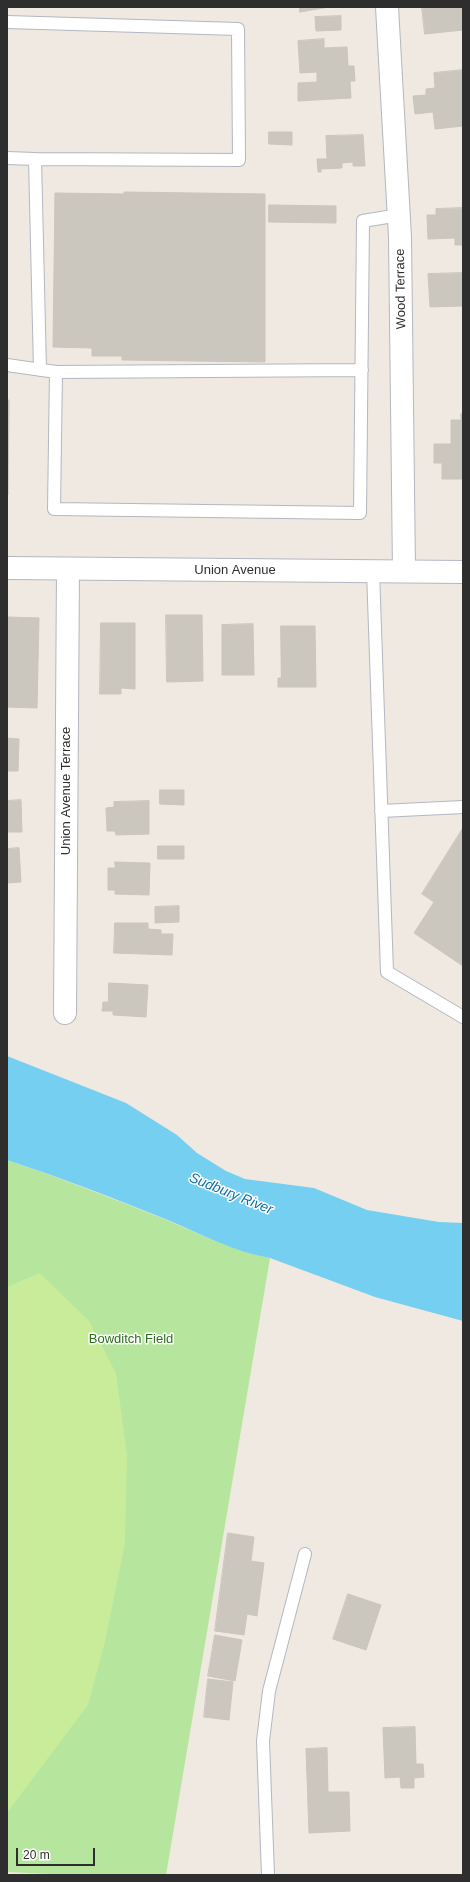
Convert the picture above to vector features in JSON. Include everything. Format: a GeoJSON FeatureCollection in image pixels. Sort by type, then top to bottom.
{"type":"FeatureCollection","features":[{"type":"Feature","properties":{"kind":"street","name":"Wood Terrace"},"geometry":{"type":"LineString","coordinates":[[387,7],[399,215],[404,571]]}},
{"type":"Feature","properties":{"kind":"street","name":"Union Avenue"},"geometry":{"type":"LineString","coordinates":[[7,568],[463,572]]}},
{"type":"Feature","properties":{"kind":"street","name":"Union Avenue Terrace"},"geometry":{"type":"LineString","coordinates":[[65,1013],[68,569]]}},
{"type":"Feature","properties":{"kind":"lane"},"geometry":{"type":"LineString","coordinates":[[7,22],[238,29],[238,160],[7,158]]}},
{"type":"Feature","properties":{"kind":"lane"},"geometry":{"type":"LineString","coordinates":[[35,159],[40,370]]}},
{"type":"Feature","properties":{"kind":"lane"},"geometry":{"type":"LineString","coordinates":[[56,372],[54,509],[360,513],[363,221],[399,215]]}},
{"type":"Feature","properties":{"kind":"lane"},"geometry":{"type":"LineString","coordinates":[[7,365],[56,372],[362,370]]}},
{"type":"Feature","properties":{"kind":"lane"},"geometry":{"type":"LineString","coordinates":[[373,571],[387,972],[463,1017]]}},
{"type":"Feature","properties":{"kind":"lane"},"geometry":{"type":"LineString","coordinates":[[381,811],[463,807]]}},
{"type":"Feature","properties":{"kind":"lane"},"geometry":{"type":"LineString","coordinates":[[268,1875],[263,1741],[269,1691],[305,1554]]}},
{"type":"Feature","properties":{"kind":"green space","name":"Bowditch Field"},"geometry":{"type":"Polygon","coordinates":[[[7,1160],[105,1196],[242,1251],[270,1258],[166,1875],[75,1875],[7,1872],[7,1160]]]}},
{"type":"Feature","properties":{"kind":"green space"},"geometry":{"type":"Polygon","coordinates":[[[40,1273],[89,1321],[116,1373],[127,1455],[125,1543],[105,1642],[88,1705],[7,1813],[7,1287],[40,1273]]]}},
{"type":"Feature","properties":{"kind":"water","name":"Sudbury River"},"geometry":{"type":"Polygon","coordinates":[[[7,1056],[126,1103],[177,1135],[197,1153],[226,1171],[245,1179],[314,1188],[367,1210],[439,1222],[463,1223],[463,1321],[375,1297],[270,1258],[244,1252],[109,1197],[7,1160],[7,1056]]]}},
{"type":"Feature","properties":{"kind":"building"},"geometry":{"type":"Polygon","coordinates":[[[300,7],[329,7],[300,12],[300,7]]]}},
{"type":"Feature","properties":{"kind":"building"},"geometry":{"type":"Polygon","coordinates":[[[422,7],[463,7],[463,30],[425,34],[422,7]]]}},
{"type":"Feature","properties":{"kind":"building"},"geometry":{"type":"Polygon","coordinates":[[[341,16],[341,30],[316,31],[315,17],[341,16]]]}},
{"type":"Feature","properties":{"kind":"building"},"geometry":{"type":"Polygon","coordinates":[[[324,39],[324,48],[347,47],[348,66],[354,66],[355,81],[350,81],[351,98],[298,101],[298,83],[317,82],[317,72],[300,73],[298,41],[324,39]]]}},
{"type":"Feature","properties":{"kind":"building"},"geometry":{"type":"Polygon","coordinates":[[[463,70],[463,126],[435,129],[433,112],[415,114],[413,96],[426,95],[426,89],[435,88],[434,73],[463,70]]]}},
{"type":"Feature","properties":{"kind":"building"},"geometry":{"type":"Polygon","coordinates":[[[269,132],[292,132],[292,145],[269,144],[269,132]]]}},
{"type":"Feature","properties":{"kind":"building"},"geometry":{"type":"Polygon","coordinates":[[[363,135],[365,166],[353,166],[353,162],[342,163],[342,168],[321,169],[321,172],[318,172],[317,159],[327,159],[326,136],[363,135]]]}},
{"type":"Feature","properties":{"kind":"building"},"geometry":{"type":"Polygon","coordinates":[[[125,192],[265,194],[265,362],[122,360],[122,356],[92,356],[92,348],[53,347],[55,193],[122,194],[125,192]]]}},
{"type":"Feature","properties":{"kind":"building"},"geometry":{"type":"Polygon","coordinates":[[[269,205],[336,206],[336,223],[269,222],[269,205]]]}},
{"type":"Feature","properties":{"kind":"building"},"geometry":{"type":"Polygon","coordinates":[[[463,208],[463,245],[455,245],[455,238],[428,239],[427,215],[436,215],[436,209],[463,208]]]}},
{"type":"Feature","properties":{"kind":"building"},"geometry":{"type":"Polygon","coordinates":[[[463,273],[463,306],[430,307],[428,274],[463,273]]]}},
{"type":"Feature","properties":{"kind":"building"},"geometry":{"type":"Polygon","coordinates":[[[7,400],[9,400],[8,495],[7,495],[7,400]]]}},
{"type":"Feature","properties":{"kind":"building"},"geometry":{"type":"Polygon","coordinates":[[[461,414],[463,414],[463,479],[442,479],[442,463],[434,463],[434,444],[451,444],[451,420],[461,420],[461,414]]]}},
{"type":"Feature","properties":{"kind":"building"},"geometry":{"type":"Polygon","coordinates":[[[166,615],[202,615],[203,681],[167,682],[166,615]]]}},
{"type":"Feature","properties":{"kind":"building"},"geometry":{"type":"Polygon","coordinates":[[[7,617],[39,618],[37,708],[7,707],[7,617]]]}},
{"type":"Feature","properties":{"kind":"building"},"geometry":{"type":"Polygon","coordinates":[[[101,623],[135,623],[135,689],[121,688],[121,694],[100,694],[101,623]]]}},
{"type":"Feature","properties":{"kind":"building"},"geometry":{"type":"Polygon","coordinates":[[[253,624],[254,675],[222,675],[222,625],[253,624]]]}},
{"type":"Feature","properties":{"kind":"building"},"geometry":{"type":"Polygon","coordinates":[[[281,626],[315,626],[316,687],[278,687],[278,678],[281,678],[281,626]]]}},
{"type":"Feature","properties":{"kind":"building"},"geometry":{"type":"Polygon","coordinates":[[[7,738],[19,739],[18,771],[7,771],[7,738]]]}},
{"type":"Feature","properties":{"kind":"building"},"geometry":{"type":"Polygon","coordinates":[[[160,790],[184,790],[184,805],[160,804],[160,790]]]}},
{"type":"Feature","properties":{"kind":"building"},"geometry":{"type":"Polygon","coordinates":[[[21,800],[22,832],[7,832],[7,801],[21,800]]]}},
{"type":"Feature","properties":{"kind":"building"},"geometry":{"type":"Polygon","coordinates":[[[149,801],[149,834],[116,835],[115,831],[107,831],[106,808],[114,807],[114,802],[149,801]]]}},
{"type":"Feature","properties":{"kind":"building"},"geometry":{"type":"Polygon","coordinates":[[[463,828],[463,966],[414,933],[434,902],[422,894],[463,828]]]}},
{"type":"Feature","properties":{"kind":"building"},"geometry":{"type":"Polygon","coordinates":[[[158,846],[184,846],[184,859],[158,859],[158,846]]]}},
{"type":"Feature","properties":{"kind":"building"},"geometry":{"type":"Polygon","coordinates":[[[19,848],[21,882],[7,883],[7,849],[19,848]]]}},
{"type":"Feature","properties":{"kind":"building"},"geometry":{"type":"Polygon","coordinates":[[[115,862],[150,863],[149,895],[115,894],[115,890],[108,890],[108,868],[115,868],[115,862]]]}},
{"type":"Feature","properties":{"kind":"building"},"geometry":{"type":"Polygon","coordinates":[[[179,906],[179,922],[155,923],[155,907],[179,906]]]}},
{"type":"Feature","properties":{"kind":"building"},"geometry":{"type":"Polygon","coordinates":[[[115,923],[148,923],[148,929],[161,930],[161,934],[173,934],[172,955],[114,953],[115,923]]]}},
{"type":"Feature","properties":{"kind":"building"},"geometry":{"type":"Polygon","coordinates":[[[109,983],[148,985],[146,1017],[113,1015],[113,1011],[102,1011],[103,1002],[108,1002],[109,983]]]}},
{"type":"Feature","properties":{"kind":"building"},"geometry":{"type":"Polygon","coordinates":[[[228,1533],[254,1537],[251,1561],[264,1563],[257,1616],[247,1614],[244,1635],[215,1631],[228,1533]]]}},
{"type":"Feature","properties":{"kind":"building"},"geometry":{"type":"Polygon","coordinates":[[[348,1594],[381,1605],[366,1650],[333,1639],[348,1594]]]}},
{"type":"Feature","properties":{"kind":"building"},"geometry":{"type":"Polygon","coordinates":[[[215,1635],[242,1640],[235,1681],[208,1676],[215,1635]]]}},
{"type":"Feature","properties":{"kind":"building"},"geometry":{"type":"Polygon","coordinates":[[[208,1679],[233,1682],[229,1720],[204,1717],[208,1679]]]}},
{"type":"Feature","properties":{"kind":"building"},"geometry":{"type":"Polygon","coordinates":[[[415,1727],[416,1764],[423,1764],[424,1777],[414,1778],[414,1788],[401,1788],[400,1777],[385,1778],[383,1728],[415,1727]]]}},
{"type":"Feature","properties":{"kind":"building"},"geometry":{"type":"Polygon","coordinates":[[[327,1748],[328,1792],[349,1792],[350,1831],[309,1833],[306,1749],[327,1748]]]}}]}
